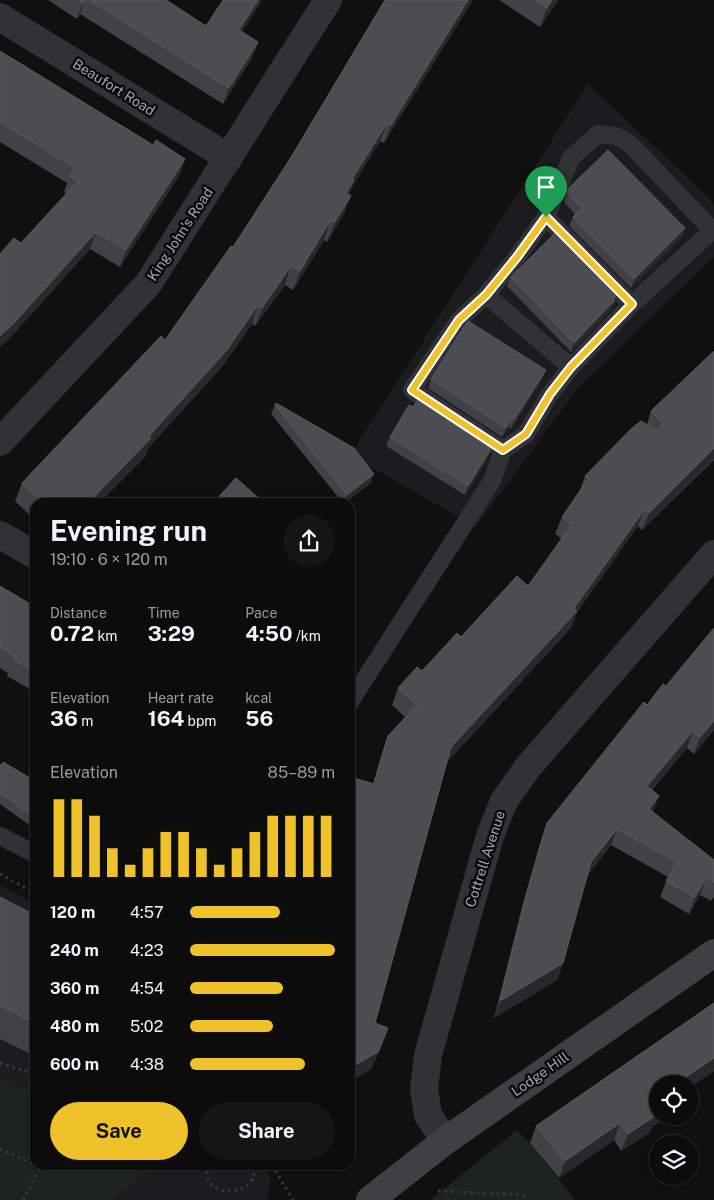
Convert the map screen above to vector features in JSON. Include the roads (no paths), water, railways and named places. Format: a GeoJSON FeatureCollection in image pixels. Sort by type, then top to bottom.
{"type":"FeatureCollection","features":[{"type":"Feature","properties":{"kind":"main road","name":"Lodge Hill"},"geometry":{"type":"LineString","coordinates":[[370,1200],[445,1141],[714,952]]}},
{"type":"Feature","properties":{"kind":"street","name":"King John's Road"},"geometry":{"type":"LineString","coordinates":[[0,442],[148,284],[328,0]]}},
{"type":"Feature","properties":{"kind":"street","name":"Beaufort Road"},"geometry":{"type":"LineString","coordinates":[[0,16],[229,158]]}},
{"type":"Feature","properties":{"kind":"street"},"geometry":{"type":"LineString","coordinates":[[0,535],[30,552]]}},
{"type":"Feature","properties":{"kind":"street","name":"Cottrell Avenue"},"geometry":{"type":"LineString","coordinates":[[445,1141],[428,1115],[424,1090],[428,1055],[490,836],[504,801],[528,768],[714,554]]}},
{"type":"Feature","properties":{"kind":"lane"},"geometry":{"type":"LineString","coordinates":[[355,694],[492,480],[503,450],[526,434],[550,394],[571,367],[632,304],[713,231],[630,144],[616,136],[598,134],[571,158],[546,217],[486,295],[459,320],[412,390],[503,450]]}},
{"type":"Feature","properties":{"kind":"lane"},"geometry":{"type":"LineString","coordinates":[[546,217],[632,304]]}},
{"type":"Feature","properties":{"kind":"lane"},"geometry":{"type":"LineString","coordinates":[[486,295],[571,367]]}},
{"type":"Feature","properties":{"kind":"lane"},"geometry":{"type":"LineString","coordinates":[[0,836],[30,851]]}}]}
